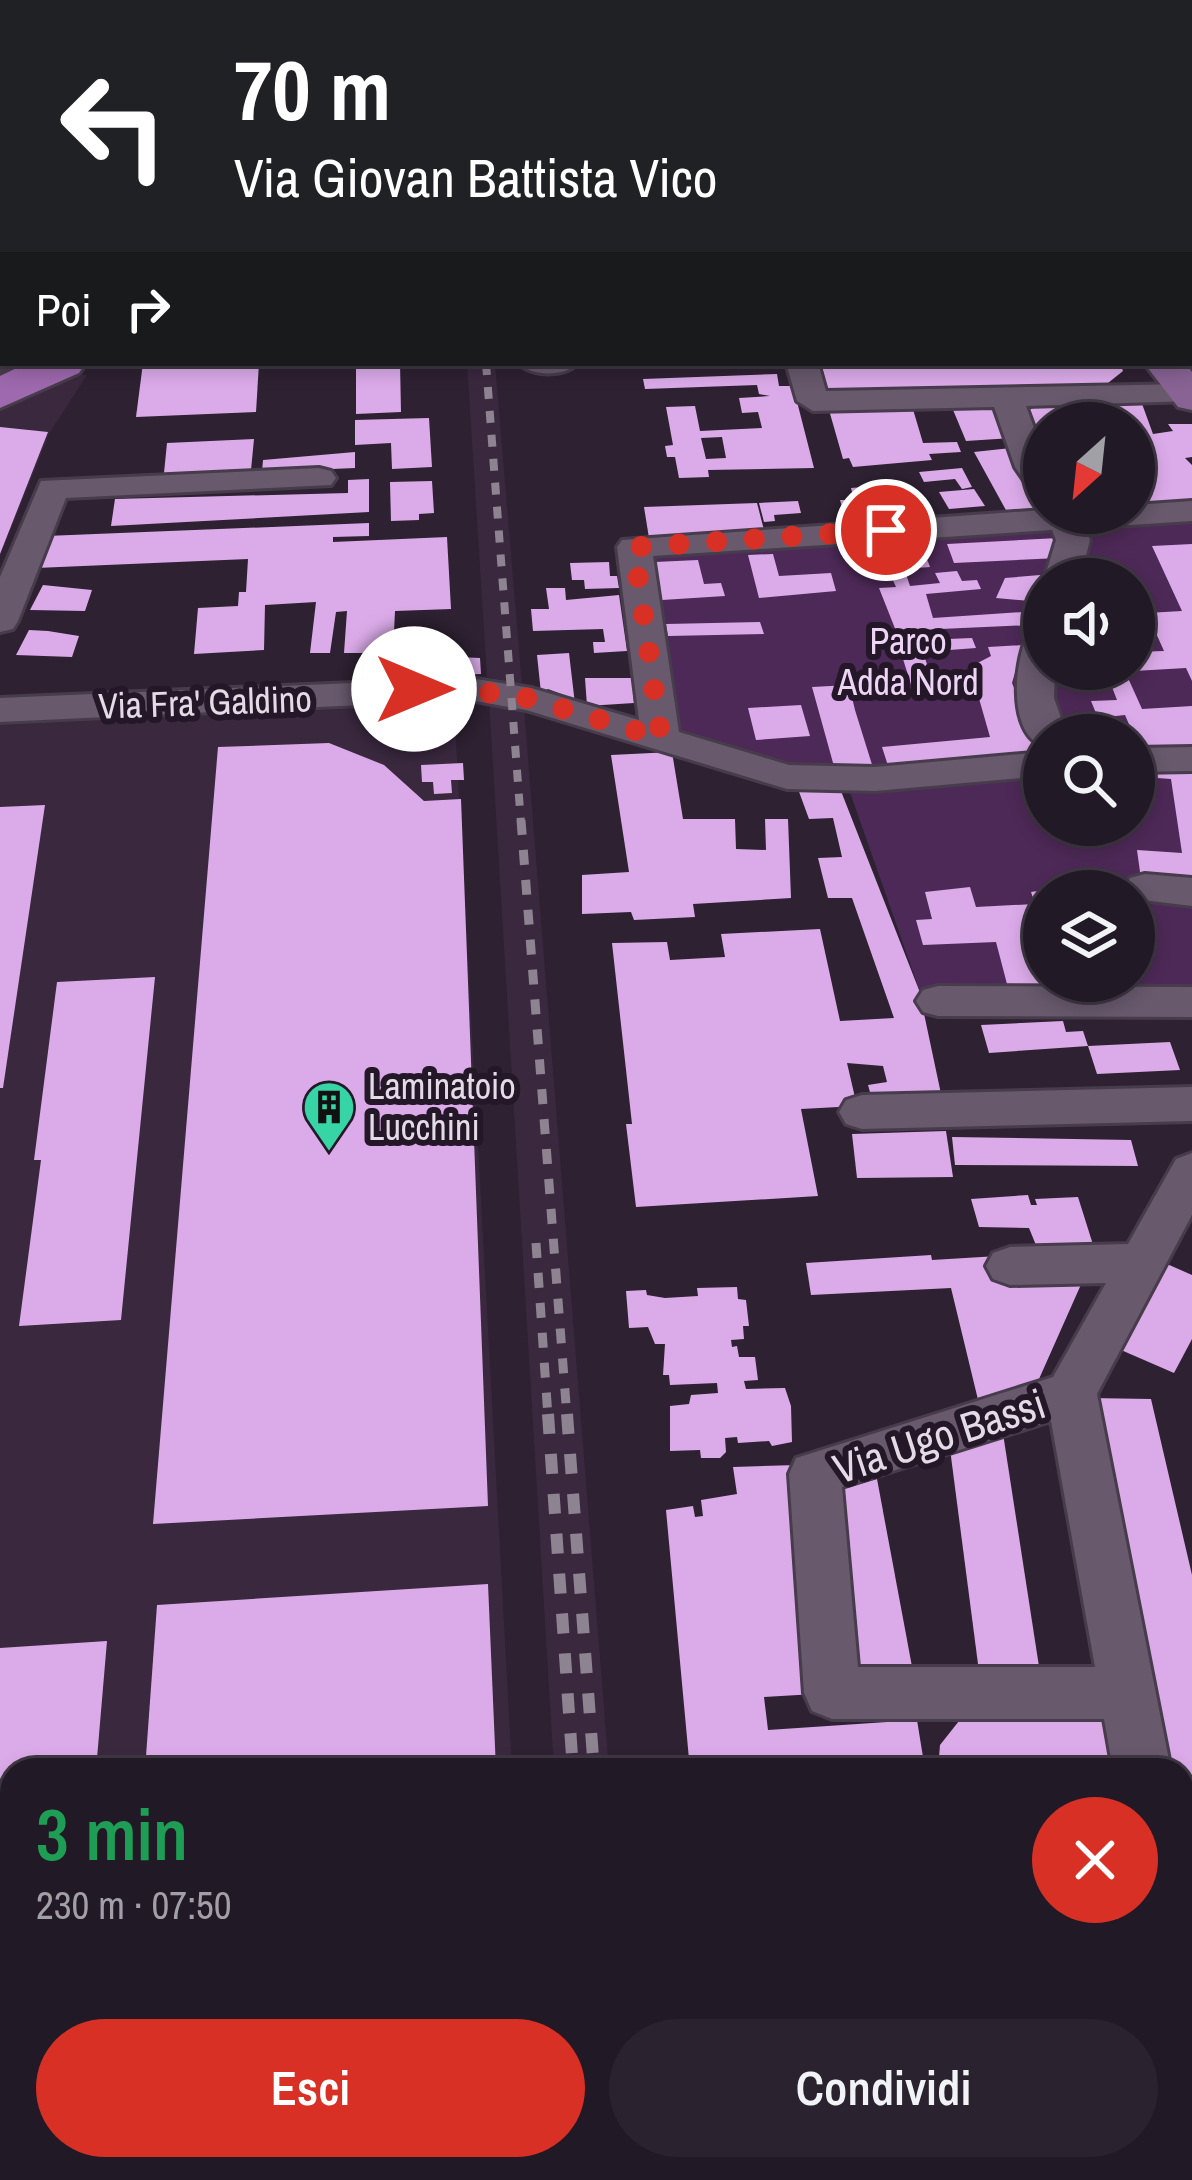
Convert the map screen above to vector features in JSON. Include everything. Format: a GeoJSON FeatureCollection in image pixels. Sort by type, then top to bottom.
{"type":"FeatureCollection","features":[{"type":"Feature","properties":{"kind":"highway"},"geometry":{"type":"LineString","coordinates":[[14,371],[45,366]]}},
{"type":"Feature","properties":{"kind":"street"},"geometry":{"type":"LineString","coordinates":[[803,366],[813,401],[1006,395],[1173,379]]}},
{"type":"Feature","properties":{"kind":"street"},"geometry":{"type":"LineString","coordinates":[[1006,395],[1023,442]]}},
{"type":"Feature","properties":{"kind":"street"},"geometry":{"type":"LineString","coordinates":[[0,621],[53,488],[320,478]]}},
{"type":"Feature","properties":{"kind":"street"},"geometry":{"type":"LineString","coordinates":[[1155,513],[1192,511]]}},
{"type":"Feature","properties":{"kind":"street"},"geometry":{"type":"LineString","coordinates":[[661,738],[634,547],[1023,520]]}},
{"type":"Feature","properties":{"kind":"street","name":"Via Fra' Galdino"},"geometry":{"type":"LineString","coordinates":[[0,710],[470,689],[513,694],[787,777],[875,779],[1023,766]]}},
{"type":"Feature","properties":{"kind":"street"},"geometry":{"type":"LineString","coordinates":[[1155,760],[1192,759]]}},
{"type":"Feature","properties":{"kind":"street"},"geometry":{"type":"LineString","coordinates":[[1155,889],[1192,892]]}},
{"type":"Feature","properties":{"kind":"street"},"geometry":{"type":"LineString","coordinates":[[938,1001],[1192,1002]]}},
{"type":"Feature","properties":{"kind":"street"},"geometry":{"type":"LineString","coordinates":[[862,1112],[1192,1103]]}},
{"type":"Feature","properties":{"kind":"street"},"geometry":{"type":"LineString","coordinates":[[1140,1758],[1071,1394],[1192,1171]]}},
{"type":"Feature","properties":{"kind":"street"},"geometry":{"type":"LineString","coordinates":[[1010,1266],[1142,1262]]}},
{"type":"Feature","properties":{"kind":"street","name":"Via Ugo Bassi"},"geometry":{"type":"LineString","coordinates":[[1071,1394],[815,1474],[832,1693],[1127,1693]]}},
{"type":"Feature","properties":{"kind":"shaded area"},"geometry":{"type":"Polygon","coordinates":[[[467,366],[495,366],[522,685],[487,677],[467,366]]]}},
{"type":"Feature","properties":{"kind":"shaded area"},"geometry":{"type":"Polygon","coordinates":[[[72,373],[87,375],[50,432],[0,556],[0,404],[72,373]]]}},
{"type":"Feature","properties":{"kind":"shaded area"},"geometry":{"type":"Polygon","coordinates":[[[489,700],[524,708],[608,1758],[553,1758],[489,700]]]}},
{"type":"Feature","properties":{"kind":"shaded area"},"geometry":{"type":"Polygon","coordinates":[[[454,704],[511,1758],[0,1758],[0,725],[454,704]]]}},
{"type":"Feature","properties":{"kind":"green space","name":"Parco Adda Nord"},"geometry":{"type":"Polygon","coordinates":[[[1192,507],[1192,1000],[1155,1001],[1155,870],[1023,870],[1023,1002],[1103,1002],[925,1006],[846,781],[658,745],[622,547],[1023,519],[1023,534],[1155,534],[1155,510],[1192,507]]]}},
{"type":"Feature","properties":{"kind":"building"},"geometry":{"type":"Polygon","coordinates":[[[143,366],[259,366],[256,412],[136,417],[143,366]]]}},
{"type":"Feature","properties":{"kind":"building"},"geometry":{"type":"Polygon","coordinates":[[[356,366],[400,366],[401,412],[356,414],[356,366]]]}},
{"type":"Feature","properties":{"kind":"building"},"geometry":{"type":"Polygon","coordinates":[[[822,366],[1121,366],[1123,371],[1108,383],[1093,385],[828,392],[822,366]]]}},
{"type":"Feature","properties":{"kind":"building"},"geometry":{"type":"Polygon","coordinates":[[[777,374],[779,386],[793,386],[814,468],[708,470],[709,477],[679,478],[675,457],[667,457],[665,446],[673,445],[666,407],[695,406],[700,431],[762,428],[758,412],[742,413],[739,398],[770,396],[759,394],[757,385],[645,389],[643,379],[777,374]],[[722,437],[701,438],[706,459],[726,458],[722,437]]]}},
{"type":"Feature","properties":{"kind":"building"},"geometry":{"type":"Polygon","coordinates":[[[996,402],[1012,438],[966,441],[951,405],[996,402]]]}},
{"type":"Feature","properties":{"kind":"building"},"geometry":{"type":"Polygon","coordinates":[[[912,406],[923,443],[957,442],[961,452],[929,454],[932,460],[853,467],[849,458],[843,459],[829,410],[912,406]]]}},
{"type":"Feature","properties":{"kind":"building"},"geometry":{"type":"Polygon","coordinates":[[[429,418],[432,467],[392,469],[391,443],[355,445],[355,420],[429,418]]]}},
{"type":"Feature","properties":{"kind":"building"},"geometry":{"type":"Polygon","coordinates":[[[1168,424],[1192,424],[1192,457],[1185,458],[1192,465],[1192,504],[1155,506],[1155,434],[1173,431],[1168,424]]]}},
{"type":"Feature","properties":{"kind":"building"},"geometry":{"type":"Polygon","coordinates":[[[0,427],[48,432],[0,554],[0,427]]]}},
{"type":"Feature","properties":{"kind":"building"},"geometry":{"type":"Polygon","coordinates":[[[254,439],[251,470],[164,473],[167,443],[254,439]]]}},
{"type":"Feature","properties":{"kind":"building"},"geometry":{"type":"Polygon","coordinates":[[[1011,448],[1023,469],[1023,510],[1007,512],[974,452],[1011,448]]]}},
{"type":"Feature","properties":{"kind":"building"},"geometry":{"type":"Polygon","coordinates":[[[355,452],[355,468],[262,472],[263,460],[355,452]]]}},
{"type":"Feature","properties":{"kind":"building"},"geometry":{"type":"Polygon","coordinates":[[[962,468],[972,487],[962,489],[955,479],[924,482],[919,472],[962,468]]]}},
{"type":"Feature","properties":{"kind":"building"},"geometry":{"type":"Polygon","coordinates":[[[369,479],[369,512],[111,526],[115,499],[348,493],[348,480],[369,479]]]}},
{"type":"Feature","properties":{"kind":"building"},"geometry":{"type":"Polygon","coordinates":[[[432,481],[434,513],[419,514],[419,520],[391,521],[390,482],[432,481]]]}},
{"type":"Feature","properties":{"kind":"building"},"geometry":{"type":"Polygon","coordinates":[[[898,484],[904,493],[877,495],[889,521],[846,520],[840,500],[854,500],[851,488],[898,484]]]}},
{"type":"Feature","properties":{"kind":"building"},"geometry":{"type":"Polygon","coordinates":[[[974,489],[985,506],[949,509],[939,492],[974,489]]]}},
{"type":"Feature","properties":{"kind":"building"},"geometry":{"type":"Polygon","coordinates":[[[798,501],[801,513],[774,515],[775,521],[764,522],[759,503],[798,501]]]}},
{"type":"Feature","properties":{"kind":"building"},"geometry":{"type":"Polygon","coordinates":[[[757,503],[764,530],[649,538],[644,507],[757,503]]]}},
{"type":"Feature","properties":{"kind":"building"},"geometry":{"type":"Polygon","coordinates":[[[369,523],[369,536],[333,537],[333,542],[447,537],[451,609],[395,611],[393,653],[344,653],[347,611],[336,612],[330,653],[310,653],[316,602],[265,605],[264,650],[194,654],[198,608],[238,606],[239,592],[246,592],[248,559],[36,568],[46,536],[369,523]]]}},
{"type":"Feature","properties":{"kind":"building"},"geometry":{"type":"Polygon","coordinates":[[[1058,538],[1058,558],[954,563],[947,544],[1058,538]]]}},
{"type":"Feature","properties":{"kind":"building"},"geometry":{"type":"Polygon","coordinates":[[[1192,544],[1192,681],[1186,668],[1155,670],[1155,651],[1164,651],[1155,631],[1155,613],[1182,611],[1152,546],[1192,544]]]}},
{"type":"Feature","properties":{"kind":"building"},"geometry":{"type":"Polygon","coordinates":[[[922,546],[930,567],[904,569],[896,548],[922,546]]]}},
{"type":"Feature","properties":{"kind":"building"},"geometry":{"type":"Polygon","coordinates":[[[773,554],[779,576],[831,573],[836,591],[759,598],[748,555],[773,554]]]}},
{"type":"Feature","properties":{"kind":"building"},"geometry":{"type":"Polygon","coordinates":[[[698,560],[704,584],[721,583],[725,596],[662,600],[655,562],[698,560]]]}},
{"type":"Feature","properties":{"kind":"building"},"geometry":{"type":"Polygon","coordinates":[[[609,562],[610,576],[617,576],[619,588],[585,589],[584,580],[572,580],[570,563],[609,562]]]}},
{"type":"Feature","properties":{"kind":"building"},"geometry":{"type":"Polygon","coordinates":[[[957,571],[962,581],[977,580],[981,589],[926,594],[933,618],[1023,612],[1023,625],[896,631],[879,588],[896,587],[891,576],[906,574],[910,586],[940,583],[935,573],[957,571]]]}},
{"type":"Feature","properties":{"kind":"building"},"geometry":{"type":"Polygon","coordinates":[[[1023,576],[1023,600],[996,598],[1005,578],[1023,576]]]}},
{"type":"Feature","properties":{"kind":"building"},"geometry":{"type":"Polygon","coordinates":[[[43,585],[92,590],[85,611],[30,610],[43,585]]]}},
{"type":"Feature","properties":{"kind":"building"},"geometry":{"type":"Polygon","coordinates":[[[546,588],[565,588],[566,600],[619,595],[627,651],[594,653],[593,642],[605,642],[603,629],[533,631],[531,609],[549,609],[546,588]]]}},
{"type":"Feature","properties":{"kind":"building"},"geometry":{"type":"Polygon","coordinates":[[[760,622],[764,634],[668,636],[666,624],[760,622]]]}},
{"type":"Feature","properties":{"kind":"building"},"geometry":{"type":"Polygon","coordinates":[[[29,630],[79,636],[72,657],[16,655],[29,630]]]}},
{"type":"Feature","properties":{"kind":"building"},"geometry":{"type":"Polygon","coordinates":[[[946,635],[948,639],[972,638],[976,648],[923,652],[935,689],[913,691],[898,643],[946,635]]]}},
{"type":"Feature","properties":{"kind":"building"},"geometry":{"type":"Polygon","coordinates":[[[1023,645],[1012,683],[1025,714],[1023,756],[890,772],[882,747],[990,737],[970,667],[991,656],[988,647],[1023,645]]]}},
{"type":"Feature","properties":{"kind":"building"},"geometry":{"type":"Polygon","coordinates":[[[569,653],[575,704],[548,689],[541,693],[537,655],[569,653]]]}},
{"type":"Feature","properties":{"kind":"building"},"geometry":{"type":"Polygon","coordinates":[[[458,657],[480,658],[481,674],[458,675],[458,657]]]}},
{"type":"Feature","properties":{"kind":"building"},"geometry":{"type":"Polygon","coordinates":[[[585,678],[632,678],[634,703],[587,706],[585,678]]]}},
{"type":"Feature","properties":{"kind":"building"},"geometry":{"type":"Polygon","coordinates":[[[849,685],[874,771],[835,770],[812,687],[849,685]]]}},
{"type":"Feature","properties":{"kind":"building"},"geometry":{"type":"Polygon","coordinates":[[[1113,690],[1133,690],[1142,709],[1192,706],[1192,752],[1155,751],[1155,714],[1096,714],[1091,701],[1117,700],[1113,690]]]}},
{"type":"Feature","properties":{"kind":"building"},"geometry":{"type":"Polygon","coordinates":[[[801,705],[810,736],[756,740],[748,708],[801,705]]]}},
{"type":"Feature","properties":{"kind":"building","name":"Laminatoio Lucchini"},"geometry":{"type":"Polygon","coordinates":[[[329,743],[384,765],[424,801],[461,799],[488,1506],[153,1524],[218,747],[329,743]]]}},
{"type":"Feature","properties":{"kind":"building"},"geometry":{"type":"Polygon","coordinates":[[[672,752],[683,819],[735,819],[736,849],[766,850],[765,819],[788,819],[791,898],[693,904],[695,917],[634,920],[631,912],[582,914],[582,875],[629,872],[611,755],[672,752]]]}},
{"type":"Feature","properties":{"kind":"building"},"geometry":{"type":"Polygon","coordinates":[[[1155,760],[1192,763],[1192,883],[1155,880],[1155,870],[1140,870],[1137,850],[1182,853],[1171,779],[1157,778],[1155,760]]]}},
{"type":"Feature","properties":{"kind":"building"},"geometry":{"type":"Polygon","coordinates":[[[463,763],[464,780],[451,780],[452,793],[434,794],[433,782],[422,782],[421,765],[463,763]]]}},
{"type":"Feature","properties":{"kind":"building"},"geometry":{"type":"Polygon","coordinates":[[[839,786],[919,990],[944,1108],[875,1110],[868,1085],[887,1082],[883,1066],[847,1063],[857,1106],[801,1109],[818,1196],[636,1207],[612,943],[667,942],[670,960],[725,957],[721,934],[820,929],[840,1021],[894,1018],[852,898],[828,898],[818,858],[842,857],[833,818],[809,819],[798,789],[839,786]]]}},
{"type":"Feature","properties":{"kind":"building"},"geometry":{"type":"Polygon","coordinates":[[[45,805],[3,1088],[0,1088],[0,807],[45,805]]]}},
{"type":"Feature","properties":{"kind":"building"},"geometry":{"type":"Polygon","coordinates":[[[970,887],[976,907],[1023,905],[1023,984],[1007,984],[996,942],[923,945],[916,920],[932,919],[925,892],[970,887]]]}},
{"type":"Feature","properties":{"kind":"building"},"geometry":{"type":"Polygon","coordinates":[[[155,977],[121,1320],[19,1326],[41,1160],[34,1160],[57,982],[155,977]]]}},
{"type":"Feature","properties":{"kind":"building"},"geometry":{"type":"Polygon","coordinates":[[[1063,1021],[1066,1032],[1083,1031],[1088,1046],[989,1053],[981,1025],[1063,1021]]]}},
{"type":"Feature","properties":{"kind":"building"},"geometry":{"type":"Polygon","coordinates":[[[1170,1042],[1180,1070],[1097,1074],[1088,1046],[1170,1042]]]}},
{"type":"Feature","properties":{"kind":"building"},"geometry":{"type":"Polygon","coordinates":[[[946,1131],[953,1177],[857,1178],[852,1134],[946,1131]]]}},
{"type":"Feature","properties":{"kind":"building"},"geometry":{"type":"Polygon","coordinates":[[[952,1137],[1131,1140],[1138,1166],[955,1165],[952,1137]]]}},
{"type":"Feature","properties":{"kind":"building"},"geometry":{"type":"Polygon","coordinates":[[[1028,1195],[1031,1205],[1037,1205],[1035,1199],[1078,1197],[1095,1251],[1040,1255],[1029,1228],[979,1227],[971,1199],[1028,1195]]]}},
{"type":"Feature","properties":{"kind":"building"},"geometry":{"type":"Polygon","coordinates":[[[931,1255],[932,1260],[998,1256],[1087,1271],[1035,1388],[980,1408],[951,1288],[811,1295],[806,1263],[931,1255]]]}},
{"type":"Feature","properties":{"kind":"building"},"geometry":{"type":"Polygon","coordinates":[[[1167,1264],[1192,1275],[1192,1339],[1174,1373],[1121,1350],[1167,1264]]]}},
{"type":"Feature","properties":{"kind":"building"},"geometry":{"type":"Polygon","coordinates":[[[737,1287],[738,1299],[746,1300],[749,1326],[743,1326],[744,1339],[731,1340],[732,1347],[737,1346],[739,1357],[755,1357],[758,1380],[744,1381],[746,1389],[785,1388],[791,1406],[792,1442],[772,1446],[769,1441],[738,1443],[737,1437],[725,1438],[726,1452],[720,1458],[701,1458],[700,1450],[670,1451],[670,1406],[689,1404],[691,1395],[718,1393],[717,1383],[670,1385],[669,1375],[663,1375],[665,1344],[655,1344],[648,1327],[629,1328],[626,1291],[646,1290],[647,1295],[665,1298],[698,1296],[697,1288],[737,1287]]]}},
{"type":"Feature","properties":{"kind":"building"},"geometry":{"type":"Polygon","coordinates":[[[1088,1398],[1151,1399],[1192,1575],[1192,1758],[1157,1758],[1088,1398]]]}},
{"type":"Feature","properties":{"kind":"building"},"geometry":{"type":"Polygon","coordinates":[[[1002,1427],[1042,1686],[981,1687],[950,1449],[1002,1427]]]}},
{"type":"Feature","properties":{"kind":"building"},"geometry":{"type":"Polygon","coordinates":[[[797,1465],[832,1693],[764,1697],[768,1730],[917,1720],[923,1757],[689,1758],[666,1510],[693,1506],[695,1517],[703,1516],[701,1500],[737,1494],[733,1467],[797,1465]]]}},
{"type":"Feature","properties":{"kind":"building"},"geometry":{"type":"Polygon","coordinates":[[[877,1479],[916,1688],[857,1692],[825,1494],[877,1479]]]}},
{"type":"Feature","properties":{"kind":"building"},"geometry":{"type":"Polygon","coordinates":[[[488,1584],[495,1758],[146,1758],[157,1605],[488,1584]]]}},
{"type":"Feature","properties":{"kind":"building"},"geometry":{"type":"Polygon","coordinates":[[[107,1641],[97,1758],[0,1758],[0,1648],[107,1641]]]}},
{"type":"Feature","properties":{"kind":"building"},"geometry":{"type":"Polygon","coordinates":[[[1105,1718],[1113,1758],[939,1758],[940,1745],[959,1721],[1105,1718]]]}},
{"type":"Feature","properties":{"kind":"tunnel"},"geometry":{"type":"LineString","coordinates":[[0,387],[17,366]]}},
{"type":"Feature","properties":{"kind":"railway"},"geometry":{"type":"LineString","coordinates":[[486,366],[521,823]]}},
{"type":"Feature","properties":{"kind":"railway"},"geometry":{"type":"LineString","coordinates":[[521,820],[567,1417]]}},
{"type":"Feature","properties":{"kind":"railway"},"geometry":{"type":"LineString","coordinates":[[536,1243],[548,1417]]}},
{"type":"Feature","properties":{"kind":"railway"},"geometry":{"type":"LineString","coordinates":[[548,1414],[572,1758]]}},
{"type":"Feature","properties":{"kind":"railway"},"geometry":{"type":"LineString","coordinates":[[567,1414],[593,1758]]}},
{"type":"Feature","properties":{"kind":"place","name":"Laminatoio Lucchini"},"geometry":{"type":"Point","coordinates":[329,1153]}},
{"type":"Feature","properties":{"kind":"route"},"geometry":{"type":"LineString","coordinates":[[414,689],[513,694],[661,738],[634,547],[886,530]]}}]}
